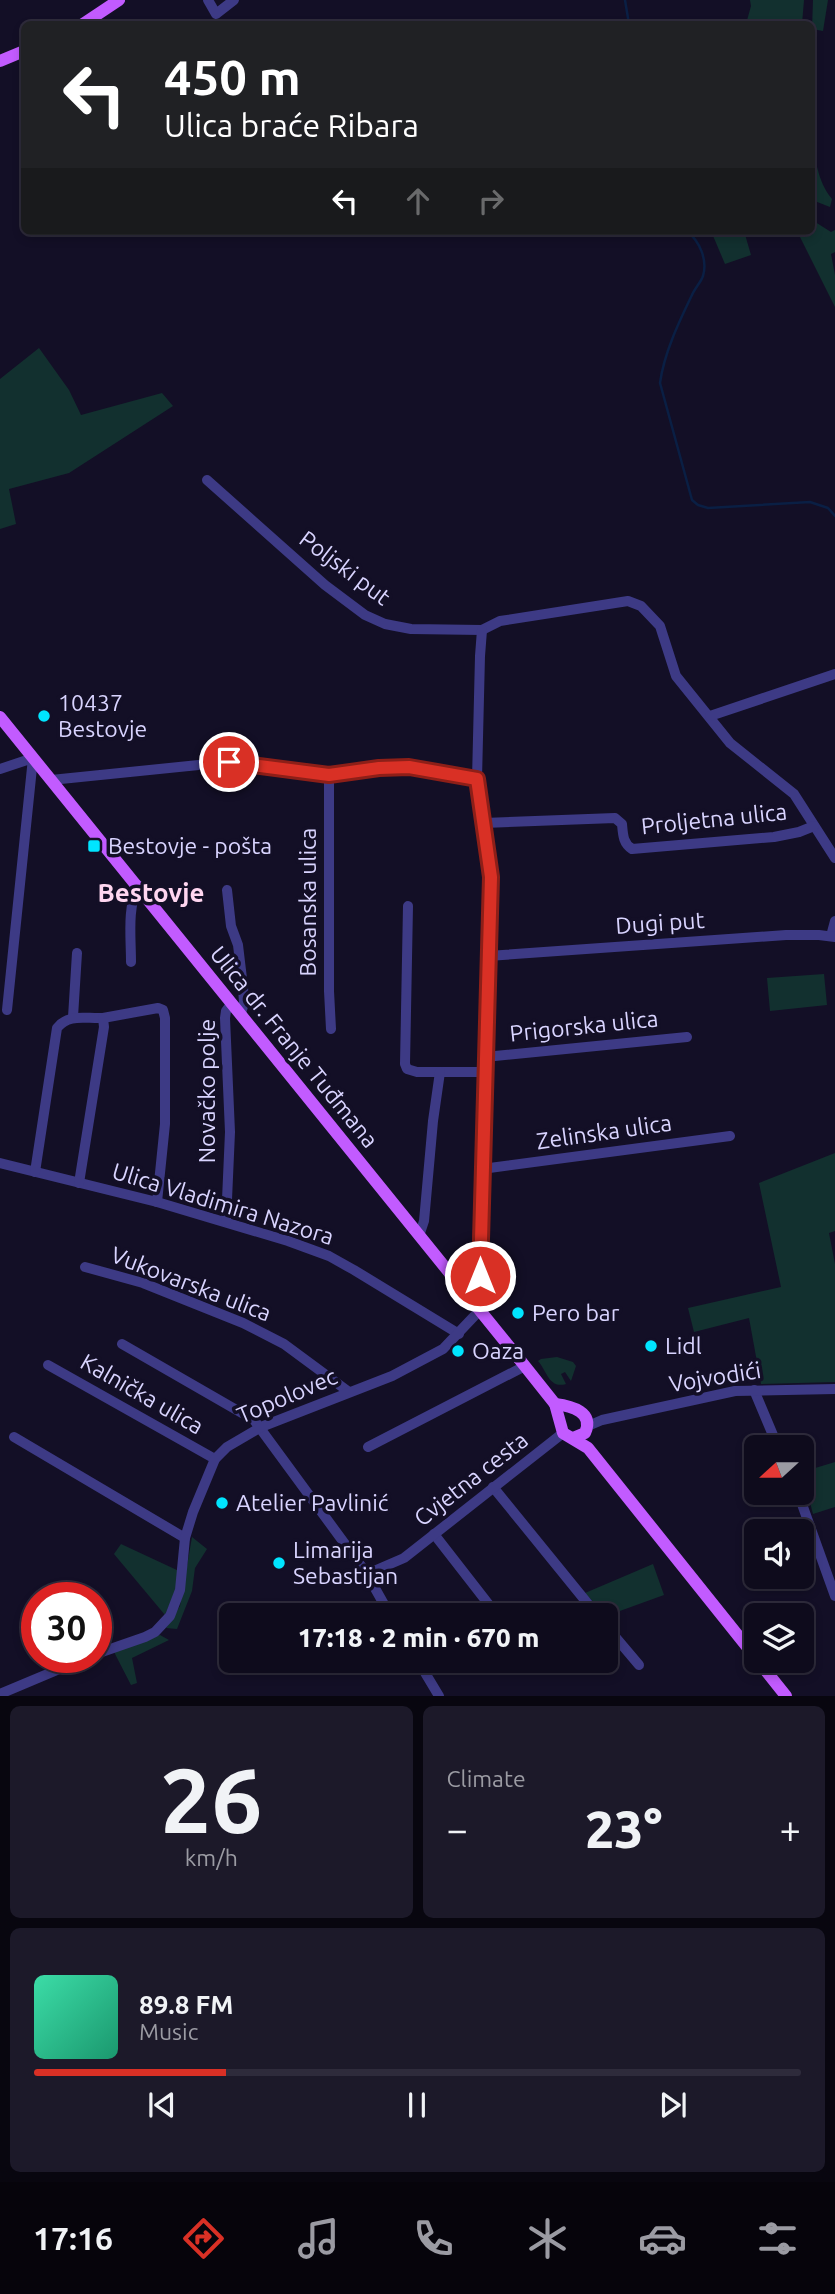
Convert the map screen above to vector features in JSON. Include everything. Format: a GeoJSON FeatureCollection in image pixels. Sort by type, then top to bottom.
{"type":"FeatureCollection","features":[{"type":"Feature","properties":{"kind":"main road"},"geometry":{"type":"LineString","coordinates":[[87,21],[119,0]]}},
{"type":"Feature","properties":{"kind":"main road"},"geometry":{"type":"LineString","coordinates":[[0,61],[21,52]]}},
{"type":"Feature","properties":{"kind":"main road","name":"Ulica dr. Franje Tuđmana"},"geometry":{"type":"LineString","coordinates":[[0,717],[576,1428],[588,1448],[744,1643]]}},
{"type":"Feature","properties":{"kind":"main road"},"geometry":{"type":"LineString","coordinates":[[555,1404],[572,1410],[565,1413],[576,1428]]}},
{"type":"Feature","properties":{"kind":"main road","name":"Ulica dr. Franje Tuđmana"},"geometry":{"type":"LineString","coordinates":[[768,1673],[786,1696]]}},
{"type":"Feature","properties":{"kind":"street"},"geometry":{"type":"LineString","coordinates":[[208,0],[216,14],[234,0]]}},
{"type":"Feature","properties":{"kind":"street","name":"Poljski put"},"geometry":{"type":"LineString","coordinates":[[207,480],[325,585],[365,615],[385,624],[411,629],[482,630],[500,621],[628,601],[641,606],[660,626],[676,676],[730,743],[794,794],[835,858]]}},
{"type":"Feature","properties":{"kind":"street"},"geometry":{"type":"LineString","coordinates":[[480,1310],[479,1261],[491,877],[477,779],[482,630]]}},
{"type":"Feature","properties":{"kind":"street"},"geometry":{"type":"LineString","coordinates":[[710,716],[835,674]]}},
{"type":"Feature","properties":{"kind":"street"},"geometry":{"type":"LineString","coordinates":[[0,769],[33,758],[7,1010]]}},
{"type":"Feature","properties":{"kind":"street"},"geometry":{"type":"LineString","coordinates":[[51,780],[229,762],[329,775],[409,767],[477,779]]}},
{"type":"Feature","properties":{"kind":"street","name":"Bosanska ulica"},"geometry":{"type":"LineString","coordinates":[[329,775],[331,1029]]}},
{"type":"Feature","properties":{"kind":"street","name":"Proljetna ulica"},"geometry":{"type":"LineString","coordinates":[[484,823],[615,818],[622,824],[626,845],[632,849],[774,837],[814,826]]}},
{"type":"Feature","properties":{"kind":"street"},"geometry":{"type":"LineString","coordinates":[[131,962],[132,897],[138,885]]}},
{"type":"Feature","properties":{"kind":"street"},"geometry":{"type":"LineString","coordinates":[[227,890],[243,987],[244,1003],[241,1013]]}},
{"type":"Feature","properties":{"kind":"street"},"geometry":{"type":"LineString","coordinates":[[408,906],[405,1065],[410,1071],[485,1072]]}},
{"type":"Feature","properties":{"kind":"street"},"geometry":{"type":"LineString","coordinates":[[833,937],[835,921]]}},
{"type":"Feature","properties":{"kind":"street","name":"Dugi put"},"geometry":{"type":"LineString","coordinates":[[488,956],[786,935],[833,937]]}},
{"type":"Feature","properties":{"kind":"street"},"geometry":{"type":"LineString","coordinates":[[74,1017],[77,953]]}},
{"type":"Feature","properties":{"kind":"street","name":"Novačko polje"},"geometry":{"type":"LineString","coordinates":[[226,1222],[230,1132],[225,1018],[232,1003]]}},
{"type":"Feature","properties":{"kind":"street"},"geometry":{"type":"LineString","coordinates":[[35,1172],[57,1028],[74,1017],[103,1018],[159,1008],[163,1010],[165,1018],[165,1124],[157,1202]]}},
{"type":"Feature","properties":{"kind":"street"},"geometry":{"type":"LineString","coordinates":[[79,1183],[104,1027],[103,1018]]}},
{"type":"Feature","properties":{"kind":"street","name":"Prigorska ulica"},"geometry":{"type":"LineString","coordinates":[[485,1058],[687,1037]]}},
{"type":"Feature","properties":{"kind":"street"},"geometry":{"type":"LineString","coordinates":[[419,1236],[424,1221],[440,1072]]}},
{"type":"Feature","properties":{"kind":"street","name":"Zelinska ulica"},"geometry":{"type":"LineString","coordinates":[[482,1170],[730,1136]]}},
{"type":"Feature","properties":{"kind":"street","name":"Ulica Vladimira Nazora"},"geometry":{"type":"LineString","coordinates":[[0,1163],[157,1202],[329,1256],[459,1334]]}},
{"type":"Feature","properties":{"kind":"street","name":"Vukovarska ulica"},"geometry":{"type":"LineString","coordinates":[[85,1267],[143,1283],[243,1323],[284,1344],[349,1392]]}},
{"type":"Feature","properties":{"kind":"street","name":"Topolovec"},"geometry":{"type":"LineString","coordinates":[[112,1648],[145,1637],[164,1624],[175,1606],[180,1590],[185,1538],[201,1489],[215,1459],[227,1447],[261,1427],[402,1371],[443,1349],[480,1310]]}},
{"type":"Feature","properties":{"kind":"street"},"geometry":{"type":"LineString","coordinates":[[122,1344],[254,1420],[367,1574],[383,1603]]}},
{"type":"Feature","properties":{"kind":"street","name":"Kalnička ulica"},"geometry":{"type":"LineString","coordinates":[[48,1365],[215,1459]]}},
{"type":"Feature","properties":{"kind":"street"},"geometry":{"type":"LineString","coordinates":[[368,1447],[525,1366]]}},
{"type":"Feature","properties":{"kind":"street","name":"Vojvodići"},"geometry":{"type":"LineString","coordinates":[[576,1428],[716,1394],[835,1388]]}},
{"type":"Feature","properties":{"kind":"street"},"geometry":{"type":"LineString","coordinates":[[754,1390],[773,1435]]}},
{"type":"Feature","properties":{"kind":"street","name":"Cvjetna cesta"},"geometry":{"type":"LineString","coordinates":[[367,1574],[404,1558],[493,1487],[576,1428]]}},
{"type":"Feature","properties":{"kind":"street"},"geometry":{"type":"LineString","coordinates":[[14,1437],[185,1538]]}},
{"type":"Feature","properties":{"kind":"street"},"geometry":{"type":"LineString","coordinates":[[493,1487],[587,1603]]}},
{"type":"Feature","properties":{"kind":"street"},"geometry":{"type":"LineString","coordinates":[[802,1505],[835,1596]]}},
{"type":"Feature","properties":{"kind":"street"},"geometry":{"type":"LineString","coordinates":[[435,1534],[489,1603]]}},
{"type":"Feature","properties":{"kind":"street"},"geometry":{"type":"LineString","coordinates":[[618,1644],[639,1665]]}},
{"type":"Feature","properties":{"kind":"street"},"geometry":{"type":"LineString","coordinates":[[0,1694],[50,1673]]}},
{"type":"Feature","properties":{"kind":"street"},"geometry":{"type":"LineString","coordinates":[[425,1673],[439,1696]]}},
{"type":"Feature","properties":{"kind":"green space"},"geometry":{"type":"Polygon","coordinates":[[[750,0],[804,0],[802,21],[747,21],[750,0]]]}},
{"type":"Feature","properties":{"kind":"green space"},"geometry":{"type":"Polygon","coordinates":[[[813,0],[828,0],[823,31],[815,30],[815,21],[812,21],[813,0]]]}},
{"type":"Feature","properties":{"kind":"green space"},"geometry":{"type":"Polygon","coordinates":[[[815,154],[820,177],[832,199],[830,207],[815,201],[815,154]]]}},
{"type":"Feature","properties":{"kind":"green space"},"geometry":{"type":"Polygon","coordinates":[[[815,222],[831,232],[835,230],[835,252],[831,254],[835,275],[835,307],[798,235],[815,235],[815,222]]]}},
{"type":"Feature","properties":{"kind":"green space"},"geometry":{"type":"Polygon","coordinates":[[[713,235],[745,235],[751,255],[725,264],[713,235]]]}},
{"type":"Feature","properties":{"kind":"green space"},"geometry":{"type":"Polygon","coordinates":[[[39,348],[69,390],[81,415],[162,393],[173,406],[69,473],[9,489],[16,524],[0,529],[0,379],[39,348]]]}},
{"type":"Feature","properties":{"kind":"green space"},"geometry":{"type":"Polygon","coordinates":[[[824,974],[827,1005],[770,1011],[767,978],[824,974]]]}},
{"type":"Feature","properties":{"kind":"green space"},"geometry":{"type":"Polygon","coordinates":[[[835,1153],[835,1231],[829,1233],[835,1264],[835,1382],[761,1384],[749,1318],[694,1332],[688,1308],[781,1287],[759,1183],[835,1153]]]}},
{"type":"Feature","properties":{"kind":"green space"},"geometry":{"type":"Polygon","coordinates":[[[557,1357],[573,1362],[576,1366],[571,1381],[565,1372],[561,1374],[566,1384],[552,1382],[538,1361],[557,1357]]]}},
{"type":"Feature","properties":{"kind":"green space"},"geometry":{"type":"Polygon","coordinates":[[[835,1462],[835,1507],[813,1514],[811,1505],[814,1505],[814,1468],[835,1462]]]}},
{"type":"Feature","properties":{"kind":"green space"},"geometry":{"type":"Polygon","coordinates":[[[192,1537],[207,1549],[195,1568],[192,1591],[177,1629],[166,1628],[180,1606],[192,1537]]]}},
{"type":"Feature","properties":{"kind":"green space"},"geometry":{"type":"Polygon","coordinates":[[[121,1544],[179,1571],[176,1589],[165,1615],[114,1554],[121,1544]]]}},
{"type":"Feature","properties":{"kind":"green space"},"geometry":{"type":"Polygon","coordinates":[[[653,1564],[664,1595],[618,1612],[618,1603],[594,1603],[585,1593],[653,1564]]]}},
{"type":"Feature","properties":{"kind":"green space"},"geometry":{"type":"Polygon","coordinates":[[[160,1635],[169,1640],[132,1658],[137,1683],[131,1685],[114,1652],[160,1635]]]}},
{"type":"Feature","properties":{"kind":"waterway"},"geometry":{"type":"LineString","coordinates":[[625,0],[628,21]]}},
{"type":"Feature","properties":{"kind":"waterway"},"geometry":{"type":"LineString","coordinates":[[691,235],[701,251],[704,270],[673,338],[660,383],[692,500],[708,508],[810,502],[828,508],[835,516]]}},
{"type":"Feature","properties":{"kind":"place","name":"10437 Bestovje"},"geometry":{"type":"Point","coordinates":[44,716]}},
{"type":"Feature","properties":{"kind":"place","name":"Bestovje - pošta"},"geometry":{"type":"Point","coordinates":[94,846]}},
{"type":"Feature","properties":{"kind":"place","name":"Pero bar"},"geometry":{"type":"Point","coordinates":[518,1313]}},
{"type":"Feature","properties":{"kind":"place","name":"Lidl"},"geometry":{"type":"Point","coordinates":[651,1346]}},
{"type":"Feature","properties":{"kind":"place","name":"Oaza"},"geometry":{"type":"Point","coordinates":[458,1351]}},
{"type":"Feature","properties":{"kind":"place","name":"Atelier Pavlinić"},"geometry":{"type":"Point","coordinates":[222,1503]}},
{"type":"Feature","properties":{"kind":"place","name":"Limarija Sebastijan"},"geometry":{"type":"Point","coordinates":[279,1563]}},
{"type":"Feature","properties":{"kind":"district","name":"Bestovje"},"geometry":{"type":"Point","coordinates":[151,893]}},
{"type":"Feature","properties":{"kind":"route"},"geometry":{"type":"LineString","coordinates":[[229,762],[329,775],[409,767],[477,779],[491,877],[480,1276]]}}]}
